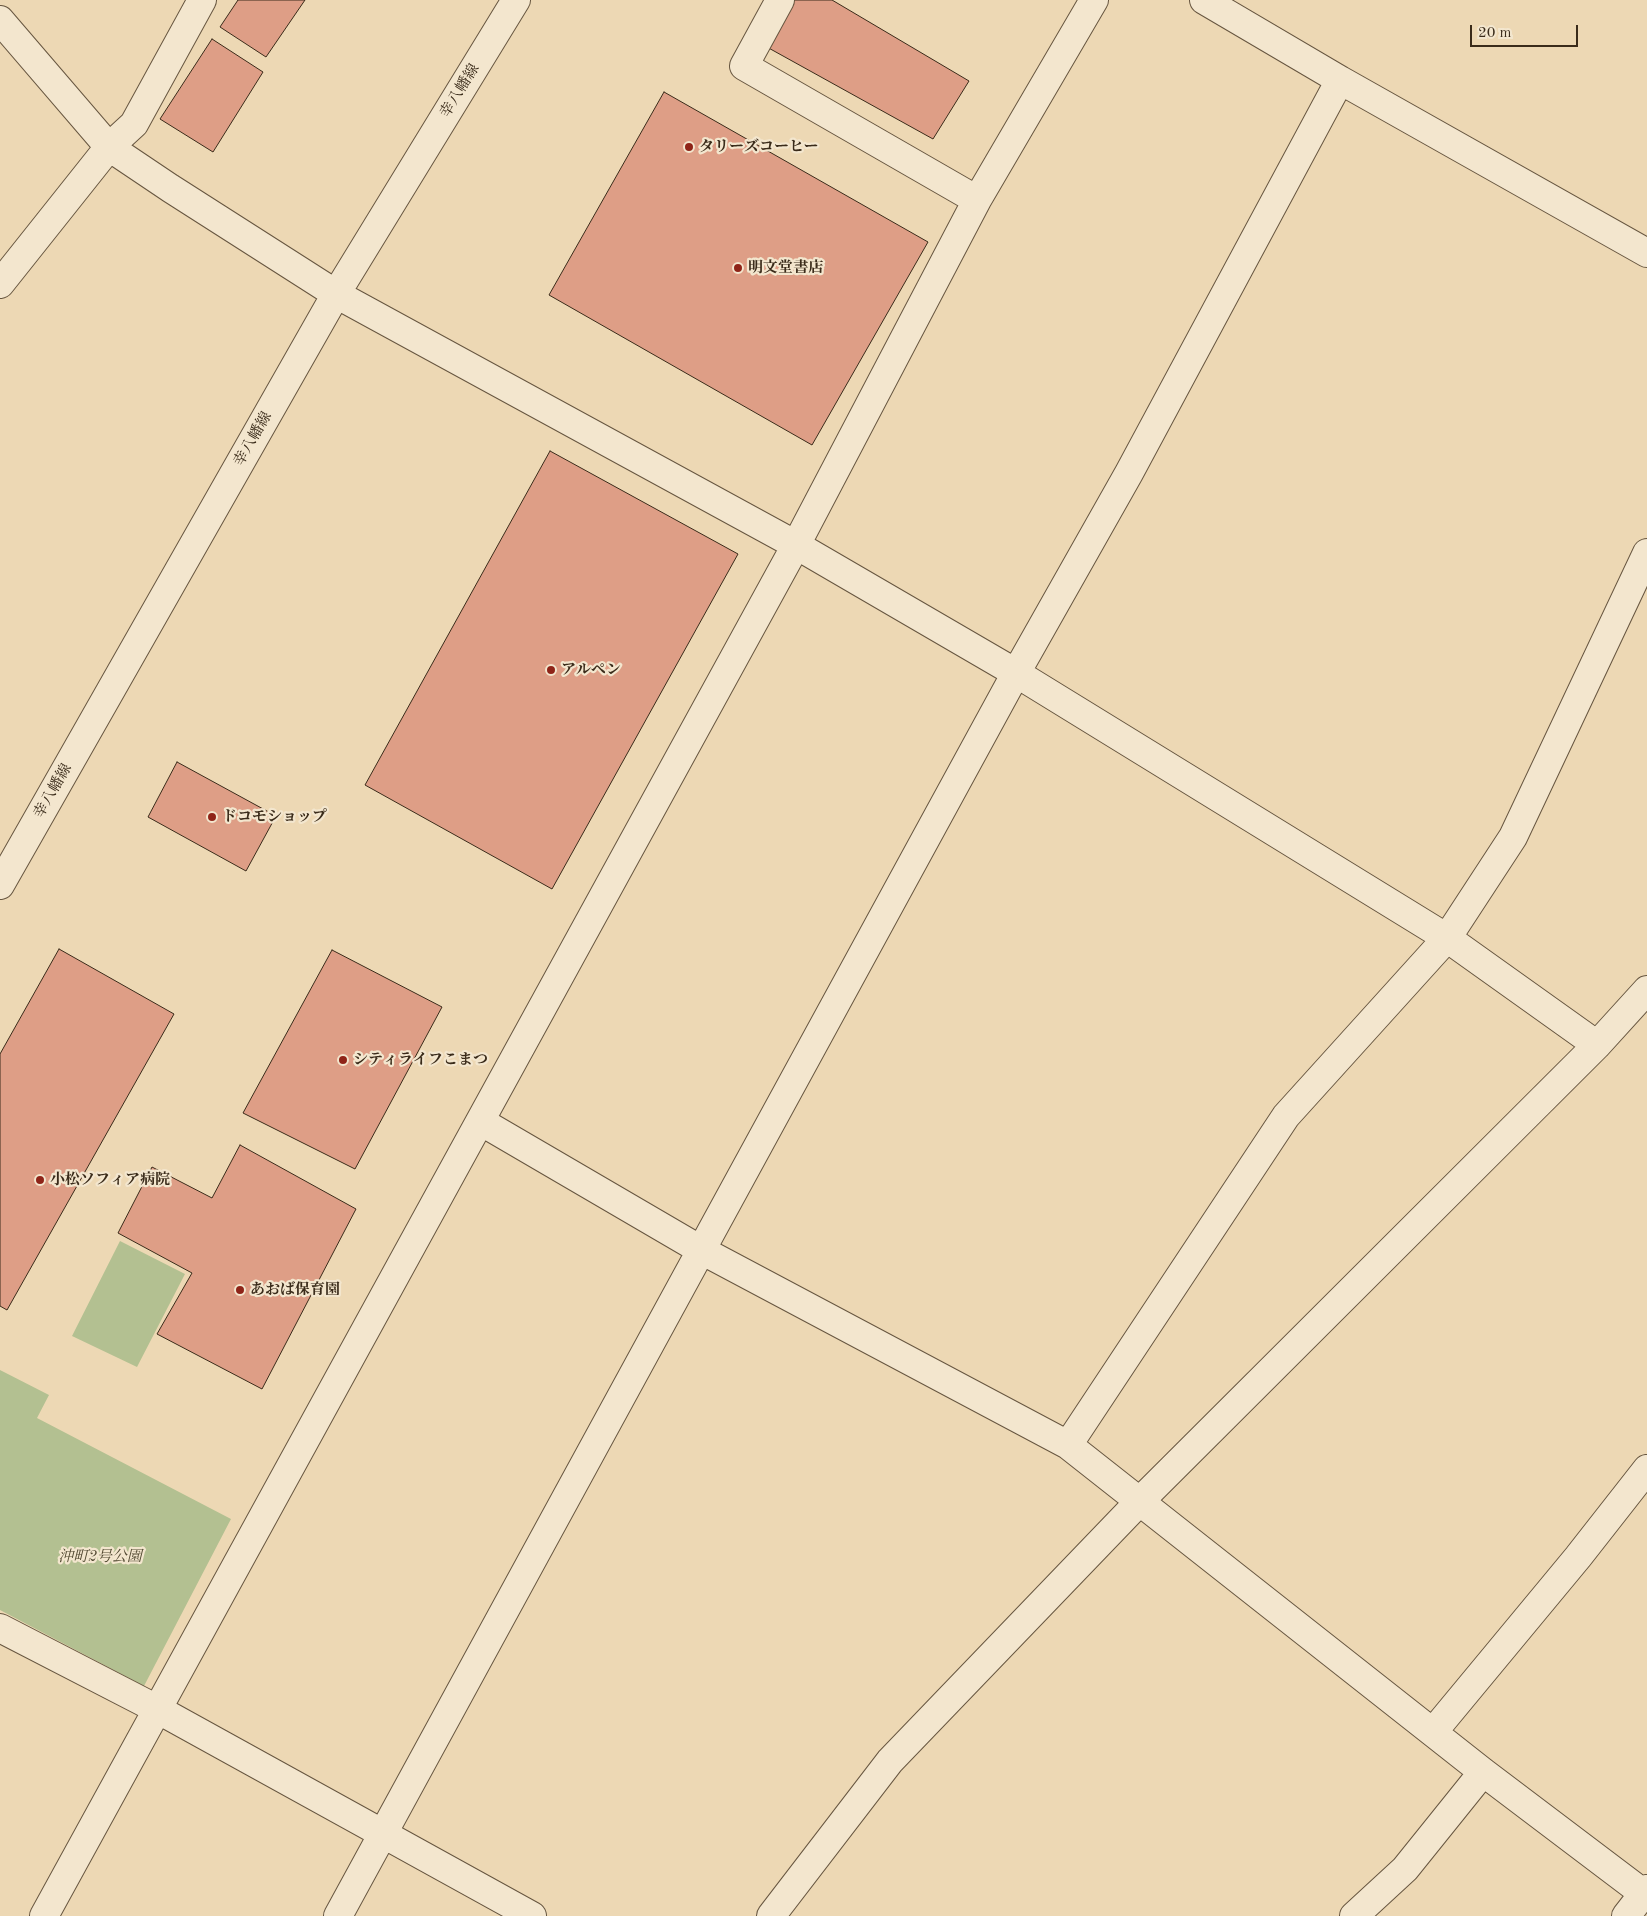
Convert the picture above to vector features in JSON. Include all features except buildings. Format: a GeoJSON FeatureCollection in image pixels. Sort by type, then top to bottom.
{"type":"FeatureCollection","features":[{"type":"Feature","properties":{"kind":"street"},"geometry":{"type":"LineString","coordinates":[[0,284],[109,147],[134,124],[202,0]]}},
{"type":"Feature","properties":{"kind":"street","name":"幸八幡線"},"geometry":{"type":"LineString","coordinates":[[3,871],[336,294],[516,0]]}},
{"type":"Feature","properties":{"kind":"street"},"geometry":{"type":"LineString","coordinates":[[780,0],[744,66],[977,200]]}},
{"type":"Feature","properties":{"kind":"street"},"geometry":{"type":"LineString","coordinates":[[44,1916],[796,545],[977,200],[1094,0]]}},
{"type":"Feature","properties":{"kind":"street"},"geometry":{"type":"LineString","coordinates":[[1204,0],[1340,80],[1647,252]]}},
{"type":"Feature","properties":{"kind":"street"},"geometry":{"type":"LineString","coordinates":[[0,20],[109,147],[170,188],[336,294],[796,545],[1016,673],[1447,938],[1597,1045]]}},
{"type":"Feature","properties":{"kind":"street"},"geometry":{"type":"LineString","coordinates":[[338,1916],[1016,673],[1129,473],[1340,80]]}},
{"type":"Feature","properties":{"kind":"street"},"geometry":{"type":"LineString","coordinates":[[1068,1444],[1286,1116],[1447,938],[1513,837],[1647,553]]}},
{"type":"Feature","properties":{"kind":"street"},"geometry":{"type":"LineString","coordinates":[[771,1916],[890,1761],[1140,1501],[1597,1045],[1647,990]]}},
{"type":"Feature","properties":{"kind":"street"},"geometry":{"type":"LineString","coordinates":[[480,1121],[701,1250],[1068,1444],[1483,1772],[1646,1893],[1626,1916]]}},
{"type":"Feature","properties":{"kind":"street"},"geometry":{"type":"LineString","coordinates":[[1433,1732],[1578,1557],[1647,1469]]}},
{"type":"Feature","properties":{"kind":"street"},"geometry":{"type":"LineString","coordinates":[[0,1628],[157,1709],[532,1916]]}},
{"type":"Feature","properties":{"kind":"street"},"geometry":{"type":"LineString","coordinates":[[1354,1916],[1405,1869],[1483,1772]]}},
{"type":"Feature","properties":{"kind":"green space"},"geometry":{"type":"Polygon","coordinates":[[[120,1241],[185,1274],[137,1367],[72,1336],[120,1241]]]}},
{"type":"Feature","properties":{"kind":"green space","name":"沖町2号公園"},"geometry":{"type":"Polygon","coordinates":[[[0,1370],[49,1395],[37,1418],[231,1519],[144,1686],[0,1610],[0,1370]]]}},
{"type":"Feature","properties":{"kind":"place","name":"タリーズコーヒー"},"geometry":{"type":"Point","coordinates":[689,147]}},
{"type":"Feature","properties":{"kind":"place","name":"明文堂書店"},"geometry":{"type":"Point","coordinates":[738,268]}},
{"type":"Feature","properties":{"kind":"place","name":"アルペン"},"geometry":{"type":"Point","coordinates":[551,670]}},
{"type":"Feature","properties":{"kind":"place","name":"ドコモショップ"},"geometry":{"type":"Point","coordinates":[212,817]}},
{"type":"Feature","properties":{"kind":"place","name":"シティライフこまつ"},"geometry":{"type":"Point","coordinates":[343,1060]}},
{"type":"Feature","properties":{"kind":"place","name":"小松ソフィア病院"},"geometry":{"type":"Point","coordinates":[40,1180]}},
{"type":"Feature","properties":{"kind":"place","name":"あおば保育園"},"geometry":{"type":"Point","coordinates":[240,1290]}}]}
